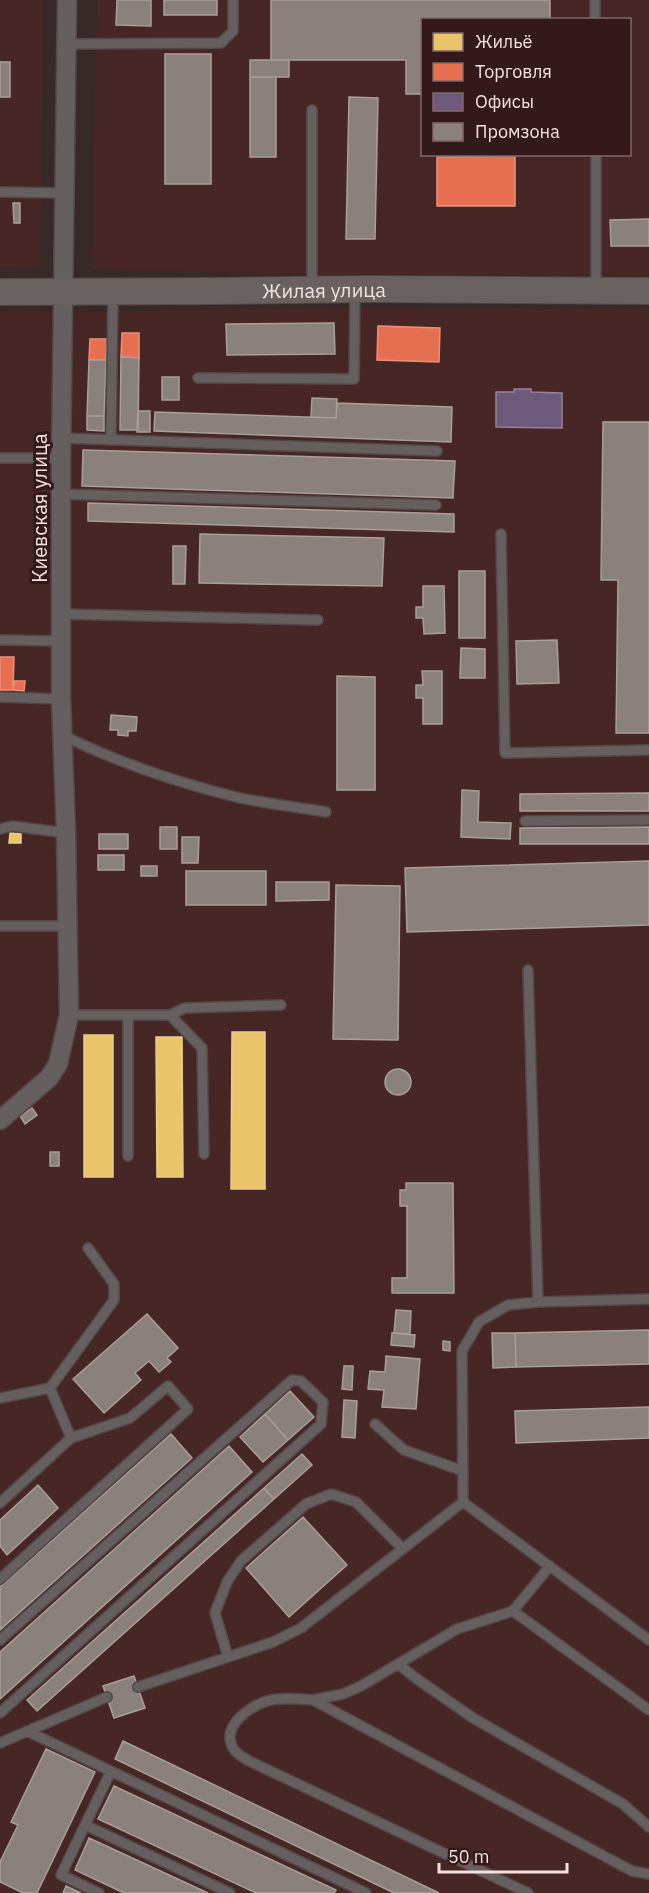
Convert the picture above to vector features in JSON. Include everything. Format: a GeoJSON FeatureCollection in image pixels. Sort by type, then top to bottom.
{"type":"FeatureCollection","features":[{"type":"Feature","properties":{"kind":"main road","name":"Жилая улица"},"geometry":{"type":"LineString","coordinates":[[0,292],[355,289],[649,291]]}},
{"type":"Feature","properties":{"kind":"street","name":"Киевская улица"},"geometry":{"type":"LineString","coordinates":[[0,1120],[48,1078],[58,1064],[69,1015],[61,699],[61,438],[68,0]]}},
{"type":"Feature","properties":{"kind":"lane"},"geometry":{"type":"LineString","coordinates":[[67,44],[220,44],[233,31],[234,0]]}},
{"type":"Feature","properties":{"kind":"lane"},"geometry":{"type":"LineString","coordinates":[[596,0],[596,18]]}},
{"type":"Feature","properties":{"kind":"lane"},"geometry":{"type":"LineString","coordinates":[[312,110],[312,290]]}},
{"type":"Feature","properties":{"kind":"lane"},"geometry":{"type":"LineString","coordinates":[[596,156],[596,290]]}},
{"type":"Feature","properties":{"kind":"lane"},"geometry":{"type":"LineString","coordinates":[[0,192],[65,193]]}},
{"type":"Feature","properties":{"kind":"lane"},"geometry":{"type":"LineString","coordinates":[[198,378],[354,379],[355,289]]}},
{"type":"Feature","properties":{"kind":"lane"},"geometry":{"type":"LineString","coordinates":[[111,440],[113,292]]}},
{"type":"Feature","properties":{"kind":"lane"},"geometry":{"type":"LineString","coordinates":[[61,438],[437,451]]}},
{"type":"Feature","properties":{"kind":"lane"},"geometry":{"type":"LineString","coordinates":[[0,458],[61,458]]}},
{"type":"Feature","properties":{"kind":"lane"},"geometry":{"type":"LineString","coordinates":[[61,494],[435,505]]}},
{"type":"Feature","properties":{"kind":"lane"},"geometry":{"type":"LineString","coordinates":[[501,534],[505,753],[649,750]]}},
{"type":"Feature","properties":{"kind":"lane"},"geometry":{"type":"LineString","coordinates":[[61,614],[318,620]]}},
{"type":"Feature","properties":{"kind":"lane"},"geometry":{"type":"LineString","coordinates":[[0,640],[61,641]]}},
{"type":"Feature","properties":{"kind":"lane"},"geometry":{"type":"LineString","coordinates":[[0,698],[61,699]]}},
{"type":"Feature","properties":{"kind":"lane"},"geometry":{"type":"LineString","coordinates":[[62,735],[98,753],[152,773],[241,798],[326,812]]}},
{"type":"Feature","properties":{"kind":"lane"},"geometry":{"type":"LineString","coordinates":[[525,820],[649,820]]}},
{"type":"Feature","properties":{"kind":"lane"},"geometry":{"type":"LineString","coordinates":[[0,829],[12,826],[66,833]]}},
{"type":"Feature","properties":{"kind":"lane"},"geometry":{"type":"LineString","coordinates":[[0,926],[66,926]]}},
{"type":"Feature","properties":{"kind":"lane"},"geometry":{"type":"LineString","coordinates":[[528,970],[538,1302]]}},
{"type":"Feature","properties":{"kind":"lane"},"geometry":{"type":"LineString","coordinates":[[69,1015],[170,1015],[185,1008],[281,1005]]}},
{"type":"Feature","properties":{"kind":"lane"},"geometry":{"type":"LineString","coordinates":[[128,1015],[128,1156]]}},
{"type":"Feature","properties":{"kind":"lane"},"geometry":{"type":"LineString","coordinates":[[170,1015],[202,1048],[204,1154]]}},
{"type":"Feature","properties":{"kind":"lane"},"geometry":{"type":"LineString","coordinates":[[0,1398],[50,1388],[114,1300],[114,1284],[88,1248]]}},
{"type":"Feature","properties":{"kind":"lane"},"geometry":{"type":"LineString","coordinates":[[463,1502],[462,1351],[479,1322],[508,1305],[649,1299]]}},
{"type":"Feature","properties":{"kind":"lane"},"geometry":{"type":"LineString","coordinates":[[0,1640],[292,1380],[301,1381],[323,1402],[321,1424],[0,1713]]}},
{"type":"Feature","properties":{"kind":"lane"},"geometry":{"type":"LineString","coordinates":[[0,1503],[71,1438],[130,1418],[168,1386],[188,1409],[0,1579]]}},
{"type":"Feature","properties":{"kind":"lane"},"geometry":{"type":"LineString","coordinates":[[50,1388],[71,1438]]}},
{"type":"Feature","properties":{"kind":"lane"},"geometry":{"type":"LineString","coordinates":[[375,1424],[404,1450],[463,1471]]}},
{"type":"Feature","properties":{"kind":"lane"},"geometry":{"type":"LineString","coordinates":[[228,1657],[215,1614],[226,1582],[242,1561],[306,1504],[331,1494],[356,1502],[403,1549]]}},
{"type":"Feature","properties":{"kind":"lane"},"geometry":{"type":"LineString","coordinates":[[138,1687],[273,1642],[301,1628],[463,1502]]}},
{"type":"Feature","properties":{"kind":"lane"},"geometry":{"type":"LineString","coordinates":[[463,1502],[649,1640]]}},
{"type":"Feature","properties":{"kind":"lane"},"geometry":{"type":"LineString","coordinates":[[528,1893],[247,1760],[233,1748],[230,1735],[234,1722],[252,1707],[267,1701],[286,1698],[313,1700],[343,1694],[362,1686],[457,1629],[513,1611],[550,1566]]}},
{"type":"Feature","properties":{"kind":"lane"},"geometry":{"type":"LineString","coordinates":[[513,1611],[649,1710]]}},
{"type":"Feature","properties":{"kind":"lane"},"geometry":{"type":"LineString","coordinates":[[398,1664],[473,1718],[623,1804],[649,1827]]}},
{"type":"Feature","properties":{"kind":"lane"},"geometry":{"type":"LineString","coordinates":[[0,1743],[107,1697]]}},
{"type":"Feature","properties":{"kind":"lane"},"geometry":{"type":"LineString","coordinates":[[313,1700],[632,1871],[649,1874]]}},
{"type":"Feature","properties":{"kind":"lane"},"geometry":{"type":"LineString","coordinates":[[27,1731],[346,1889],[366,1893]]}},
{"type":"Feature","properties":{"kind":"lane"},"geometry":{"type":"LineString","coordinates":[[99,1893],[61,1875],[111,1771]]}},
{"type":"Feature","properties":{"kind":"lane"},"geometry":{"type":"LineString","coordinates":[[85,1825],[230,1893]]}},
{"type":"Feature","properties":{"kind":"shaded area"},"geometry":{"type":"Polygon","coordinates":[[[0,0],[43,0],[40,268],[0,267],[0,0]]]}},
{"type":"Feature","properties":{"kind":"shaded area"},"geometry":{"type":"Polygon","coordinates":[[[97,0],[649,0],[649,275],[323,274],[92,270],[97,0]]]}},
{"type":"Feature","properties":{"kind":"shaded area"},"geometry":{"type":"Polygon","coordinates":[[[341,308],[649,309],[649,1893],[0,1893],[0,311],[341,308]]]}},
{"type":"Feature","properties":{"kind":"building: Жильё"},"geometry":{"type":"Polygon","coordinates":[[[10,833],[21,834],[21,843],[9,843],[10,833]]]}},
{"type":"Feature","properties":{"kind":"building: Жильё"},"geometry":{"type":"Polygon","coordinates":[[[232,1032],[265,1032],[265,1189],[231,1189],[232,1032]]]}},
{"type":"Feature","properties":{"kind":"building: Жильё"},"geometry":{"type":"Polygon","coordinates":[[[84,1035],[113,1035],[113,1177],[84,1177],[84,1035]]]}},
{"type":"Feature","properties":{"kind":"building: Жильё"},"geometry":{"type":"Polygon","coordinates":[[[156,1037],[182,1037],[183,1177],[157,1177],[156,1037]]]}},
{"type":"Feature","properties":{"kind":"building: Торговля"},"geometry":{"type":"Polygon","coordinates":[[[515,156],[515,206],[437,206],[437,157],[515,156]]]}},
{"type":"Feature","properties":{"kind":"building: Торговля"},"geometry":{"type":"Polygon","coordinates":[[[378,326],[440,328],[439,362],[377,360],[378,326]]]}},
{"type":"Feature","properties":{"kind":"building: Торговля"},"geometry":{"type":"Polygon","coordinates":[[[122,333],[139,333],[139,358],[121,357],[122,333]]]}},
{"type":"Feature","properties":{"kind":"building: Торговля"},"geometry":{"type":"Polygon","coordinates":[[[90,339],[107,339],[106,360],[89,360],[90,339]]]}},
{"type":"Feature","properties":{"kind":"building: Торговля"},"geometry":{"type":"Polygon","coordinates":[[[0,657],[14,657],[13,690],[0,690],[0,657]]]}},
{"type":"Feature","properties":{"kind":"building: Торговля"},"geometry":{"type":"Polygon","coordinates":[[[14,681],[25,681],[24,691],[13,690],[14,681]]]}},
{"type":"Feature","properties":{"kind":"building: Офисы"},"geometry":{"type":"Polygon","coordinates":[[[514,389],[562,393],[562,428],[496,427],[496,392],[514,392],[514,389]]]}},
{"type":"Feature","properties":{"kind":"building: Промзона"},"geometry":{"type":"Polygon","coordinates":[[[117,0],[151,0],[151,26],[116,25],[117,0]]]}},
{"type":"Feature","properties":{"kind":"building: Промзона"},"geometry":{"type":"Polygon","coordinates":[[[164,0],[217,0],[217,15],[164,15],[164,0]]]}},
{"type":"Feature","properties":{"kind":"building: Промзона"},"geometry":{"type":"Polygon","coordinates":[[[271,0],[550,0],[550,18],[421,18],[421,94],[406,94],[406,60],[271,60],[271,0]]]}},
{"type":"Feature","properties":{"kind":"building: Промзона"},"geometry":{"type":"Polygon","coordinates":[[[165,54],[211,54],[211,184],[165,184],[165,54]]]}},
{"type":"Feature","properties":{"kind":"building: Промзона"},"geometry":{"type":"Polygon","coordinates":[[[250,60],[289,60],[289,77],[250,77],[250,60]]]}},
{"type":"Feature","properties":{"kind":"building: Промзона"},"geometry":{"type":"Polygon","coordinates":[[[0,62],[10,62],[10,97],[0,97],[0,62]]]}},
{"type":"Feature","properties":{"kind":"building: Промзона"},"geometry":{"type":"Polygon","coordinates":[[[250,77],[276,77],[276,157],[250,157],[250,77]]]}},
{"type":"Feature","properties":{"kind":"building: Промзона"},"geometry":{"type":"Polygon","coordinates":[[[349,97],[378,98],[375,239],[346,239],[349,97]]]}},
{"type":"Feature","properties":{"kind":"building: Промзона"},"geometry":{"type":"Polygon","coordinates":[[[13,203],[20,203],[20,223],[14,223],[13,203]]]}},
{"type":"Feature","properties":{"kind":"building: Промзона"},"geometry":{"type":"Polygon","coordinates":[[[649,219],[649,246],[611,246],[610,220],[649,219]]]}},
{"type":"Feature","properties":{"kind":"building: Промзона"},"geometry":{"type":"Polygon","coordinates":[[[334,323],[335,354],[227,355],[226,324],[334,323]]]}},
{"type":"Feature","properties":{"kind":"building: Промзона"},"geometry":{"type":"Polygon","coordinates":[[[121,357],[139,358],[138,430],[120,430],[121,357]]]}},
{"type":"Feature","properties":{"kind":"building: Промзона"},"geometry":{"type":"Polygon","coordinates":[[[89,360],[106,360],[104,416],[87,416],[89,360]]]}},
{"type":"Feature","properties":{"kind":"building: Промзона"},"geometry":{"type":"Polygon","coordinates":[[[162,377],[179,377],[179,400],[162,400],[162,377]]]}},
{"type":"Feature","properties":{"kind":"building: Промзона"},"geometry":{"type":"Polygon","coordinates":[[[312,398],[337,399],[336,418],[311,417],[312,398]]]}},
{"type":"Feature","properties":{"kind":"building: Промзона"},"geometry":{"type":"Polygon","coordinates":[[[337,403],[452,407],[451,442],[154,431],[155,412],[336,418],[337,403]]]}},
{"type":"Feature","properties":{"kind":"building: Промзона"},"geometry":{"type":"Polygon","coordinates":[[[138,411],[150,411],[150,432],[137,432],[138,411]]]}},
{"type":"Feature","properties":{"kind":"building: Промзона"},"geometry":{"type":"Polygon","coordinates":[[[87,416],[104,416],[104,431],[87,430],[87,416]]]}},
{"type":"Feature","properties":{"kind":"building: Промзона"},"geometry":{"type":"Polygon","coordinates":[[[603,422],[649,422],[649,733],[616,733],[618,580],[601,580],[603,422]]]}},
{"type":"Feature","properties":{"kind":"building: Промзона"},"geometry":{"type":"Polygon","coordinates":[[[83,450],[455,461],[453,498],[82,486],[83,450]]]}},
{"type":"Feature","properties":{"kind":"building: Промзона"},"geometry":{"type":"Polygon","coordinates":[[[88,503],[454,514],[454,532],[88,521],[88,503]]]}},
{"type":"Feature","properties":{"kind":"building: Промзона"},"geometry":{"type":"Polygon","coordinates":[[[200,534],[384,538],[382,586],[199,583],[200,534]]]}},
{"type":"Feature","properties":{"kind":"building: Промзона"},"geometry":{"type":"Polygon","coordinates":[[[173,546],[186,546],[185,584],[173,584],[173,546]]]}},
{"type":"Feature","properties":{"kind":"building: Промзона"},"geometry":{"type":"Polygon","coordinates":[[[459,571],[485,571],[485,638],[459,638],[459,571]]]}},
{"type":"Feature","properties":{"kind":"building: Промзона"},"geometry":{"type":"Polygon","coordinates":[[[423,586],[444,586],[445,633],[424,634],[423,618],[416,618],[416,607],[423,607],[423,586]]]}},
{"type":"Feature","properties":{"kind":"building: Промзона"},"geometry":{"type":"Polygon","coordinates":[[[557,640],[559,683],[517,684],[516,641],[557,640]]]}},
{"type":"Feature","properties":{"kind":"building: Промзона"},"geometry":{"type":"Polygon","coordinates":[[[461,648],[485,649],[485,678],[460,678],[461,648]]]}},
{"type":"Feature","properties":{"kind":"building: Промзона"},"geometry":{"type":"Polygon","coordinates":[[[422,671],[442,671],[442,724],[423,724],[423,698],[416,698],[416,685],[423,685],[422,671]]]}},
{"type":"Feature","properties":{"kind":"building: Промзона"},"geometry":{"type":"Polygon","coordinates":[[[337,676],[375,677],[375,790],[337,790],[337,676]]]}},
{"type":"Feature","properties":{"kind":"building: Промзона"},"geometry":{"type":"Polygon","coordinates":[[[111,715],[137,717],[136,731],[128,731],[128,736],[118,735],[118,730],[110,730],[111,715]]]}},
{"type":"Feature","properties":{"kind":"building: Промзона"},"geometry":{"type":"Polygon","coordinates":[[[462,790],[479,791],[478,822],[511,823],[510,839],[461,837],[462,790]]]}},
{"type":"Feature","properties":{"kind":"building: Промзона"},"geometry":{"type":"Polygon","coordinates":[[[649,793],[649,811],[520,811],[520,794],[649,793]]]}},
{"type":"Feature","properties":{"kind":"building: Промзона"},"geometry":{"type":"Polygon","coordinates":[[[160,827],[177,827],[177,849],[160,849],[160,827]]]}},
{"type":"Feature","properties":{"kind":"building: Промзона"},"geometry":{"type":"Polygon","coordinates":[[[649,827],[649,844],[520,844],[520,828],[649,827]]]}},
{"type":"Feature","properties":{"kind":"building: Промзона"},"geometry":{"type":"Polygon","coordinates":[[[99,834],[128,834],[128,849],[99,849],[99,834]]]}},
{"type":"Feature","properties":{"kind":"building: Промзона"},"geometry":{"type":"Polygon","coordinates":[[[182,837],[199,837],[198,863],[182,863],[182,837]]]}},
{"type":"Feature","properties":{"kind":"building: Промзона"},"geometry":{"type":"Polygon","coordinates":[[[98,855],[124,855],[124,870],[98,870],[98,855]]]}},
{"type":"Feature","properties":{"kind":"building: Промзона"},"geometry":{"type":"Polygon","coordinates":[[[649,861],[649,925],[407,932],[405,868],[649,861]]]}},
{"type":"Feature","properties":{"kind":"building: Промзона"},"geometry":{"type":"Polygon","coordinates":[[[141,866],[157,866],[157,876],[141,876],[141,866]]]}},
{"type":"Feature","properties":{"kind":"building: Промзона"},"geometry":{"type":"Polygon","coordinates":[[[186,871],[266,871],[266,905],[186,905],[186,871]]]}},
{"type":"Feature","properties":{"kind":"building: Промзона"},"geometry":{"type":"Polygon","coordinates":[[[276,882],[329,882],[329,900],[276,901],[276,882]]]}},
{"type":"Feature","properties":{"kind":"building: Промзона"},"geometry":{"type":"Polygon","coordinates":[[[336,885],[400,886],[398,1040],[333,1039],[336,885]]]}},
{"type":"Feature","properties":{"kind":"building: Промзона"},"geometry":{"type":"Polygon","coordinates":[[[398,1069],[407,1073],[411,1082],[407,1091],[398,1095],[389,1091],[385,1082],[389,1073],[398,1069]]]}},
{"type":"Feature","properties":{"kind":"building: Промзона"},"geometry":{"type":"Polygon","coordinates":[[[32,1108],[37,1115],[25,1124],[20,1116],[32,1108]]]}},
{"type":"Feature","properties":{"kind":"building: Промзона"},"geometry":{"type":"Polygon","coordinates":[[[50,1152],[59,1152],[59,1166],[50,1166],[50,1152]]]}},
{"type":"Feature","properties":{"kind":"building: Промзона"},"geometry":{"type":"Polygon","coordinates":[[[406,1183],[453,1183],[454,1293],[392,1293],[392,1278],[407,1278],[407,1206],[400,1206],[400,1190],[406,1190],[406,1183]]]}},
{"type":"Feature","properties":{"kind":"building: Промзона"},"geometry":{"type":"Polygon","coordinates":[[[396,1310],[411,1311],[410,1334],[394,1333],[396,1310]]]}},
{"type":"Feature","properties":{"kind":"building: Промзона"},"geometry":{"type":"Polygon","coordinates":[[[147,1314],[178,1348],[167,1358],[171,1362],[159,1372],[149,1361],[135,1373],[141,1380],[104,1413],[73,1379],[147,1314]]]}},
{"type":"Feature","properties":{"kind":"building: Промзона"},"geometry":{"type":"Polygon","coordinates":[[[649,1330],[649,1364],[516,1367],[515,1333],[649,1330]]]}},
{"type":"Feature","properties":{"kind":"building: Промзона"},"geometry":{"type":"Polygon","coordinates":[[[392,1333],[415,1335],[414,1347],[391,1345],[392,1333]]]}},
{"type":"Feature","properties":{"kind":"building: Промзона"},"geometry":{"type":"Polygon","coordinates":[[[492,1333],[515,1333],[516,1367],[493,1368],[492,1333]]]}},
{"type":"Feature","properties":{"kind":"building: Промзона"},"geometry":{"type":"Polygon","coordinates":[[[443,1341],[450,1342],[450,1351],[443,1350],[443,1341]]]}},
{"type":"Feature","properties":{"kind":"building: Промзона"},"geometry":{"type":"Polygon","coordinates":[[[386,1356],[420,1359],[416,1409],[382,1407],[384,1390],[368,1389],[370,1371],[385,1372],[386,1356]]]}},
{"type":"Feature","properties":{"kind":"building: Промзона"},"geometry":{"type":"Polygon","coordinates":[[[344,1366],[353,1366],[352,1390],[342,1389],[344,1366]]]}},
{"type":"Feature","properties":{"kind":"building: Промзона"},"geometry":{"type":"Polygon","coordinates":[[[290,1391],[314,1417],[288,1440],[265,1414],[290,1391]]]}},
{"type":"Feature","properties":{"kind":"building: Промзона"},"geometry":{"type":"Polygon","coordinates":[[[344,1400],[357,1401],[355,1438],[342,1437],[344,1400]]]}},
{"type":"Feature","properties":{"kind":"building: Промзона"},"geometry":{"type":"Polygon","coordinates":[[[649,1407],[649,1438],[516,1443],[515,1411],[649,1407]]]}},
{"type":"Feature","properties":{"kind":"building: Промзона"},"geometry":{"type":"Polygon","coordinates":[[[265,1414],[288,1440],[263,1462],[240,1437],[265,1414]]]}},
{"type":"Feature","properties":{"kind":"building: Промзона"},"geometry":{"type":"Polygon","coordinates":[[[171,1434],[192,1458],[0,1630],[0,1587],[171,1434]]]}},
{"type":"Feature","properties":{"kind":"building: Промзона"},"geometry":{"type":"Polygon","coordinates":[[[229,1446],[252,1472],[0,1699],[0,1652],[229,1446]]]}},
{"type":"Feature","properties":{"kind":"building: Промзона"},"geometry":{"type":"Polygon","coordinates":[[[302,1454],[312,1465],[274,1499],[264,1488],[302,1454]]]}},
{"type":"Feature","properties":{"kind":"building: Промзона"},"geometry":{"type":"Polygon","coordinates":[[[38,1485],[58,1508],[7,1555],[0,1546],[0,1520],[38,1485]]]}},
{"type":"Feature","properties":{"kind":"building: Промзона"},"geometry":{"type":"Polygon","coordinates":[[[264,1488],[274,1499],[37,1711],[27,1700],[264,1488]]]}},
{"type":"Feature","properties":{"kind":"building: Промзона"},"geometry":{"type":"Polygon","coordinates":[[[303,1517],[347,1565],[289,1617],[246,1568],[303,1517]]]}},
{"type":"Feature","properties":{"kind":"building: Промзона"},"geometry":{"type":"Polygon","coordinates":[[[134,1676],[145,1708],[114,1718],[103,1686],[134,1676]]]}},
{"type":"Feature","properties":{"kind":"building: Промзона"},"geometry":{"type":"Polygon","coordinates":[[[123,1741],[439,1893],[394,1893],[115,1759],[123,1741]]]}},
{"type":"Feature","properties":{"kind":"building: Промзона"},"geometry":{"type":"Polygon","coordinates":[[[46,1749],[95,1772],[37,1893],[23,1893],[0,1882],[0,1862],[18,1825],[11,1822],[46,1749]]]}},
{"type":"Feature","properties":{"kind":"building: Промзона"},"geometry":{"type":"Polygon","coordinates":[[[114,1786],[336,1890],[334,1893],[256,1893],[98,1819],[114,1786]]]}},
{"type":"Feature","properties":{"kind":"building: Промзона"},"geometry":{"type":"Polygon","coordinates":[[[89,1838],[208,1893],[124,1893],[75,1870],[89,1838]]]}},
{"type":"Feature","properties":{"kind":"building: Промзона"},"geometry":{"type":"Polygon","coordinates":[[[66,1886],[81,1893],[63,1893],[66,1886]]]}}]}
